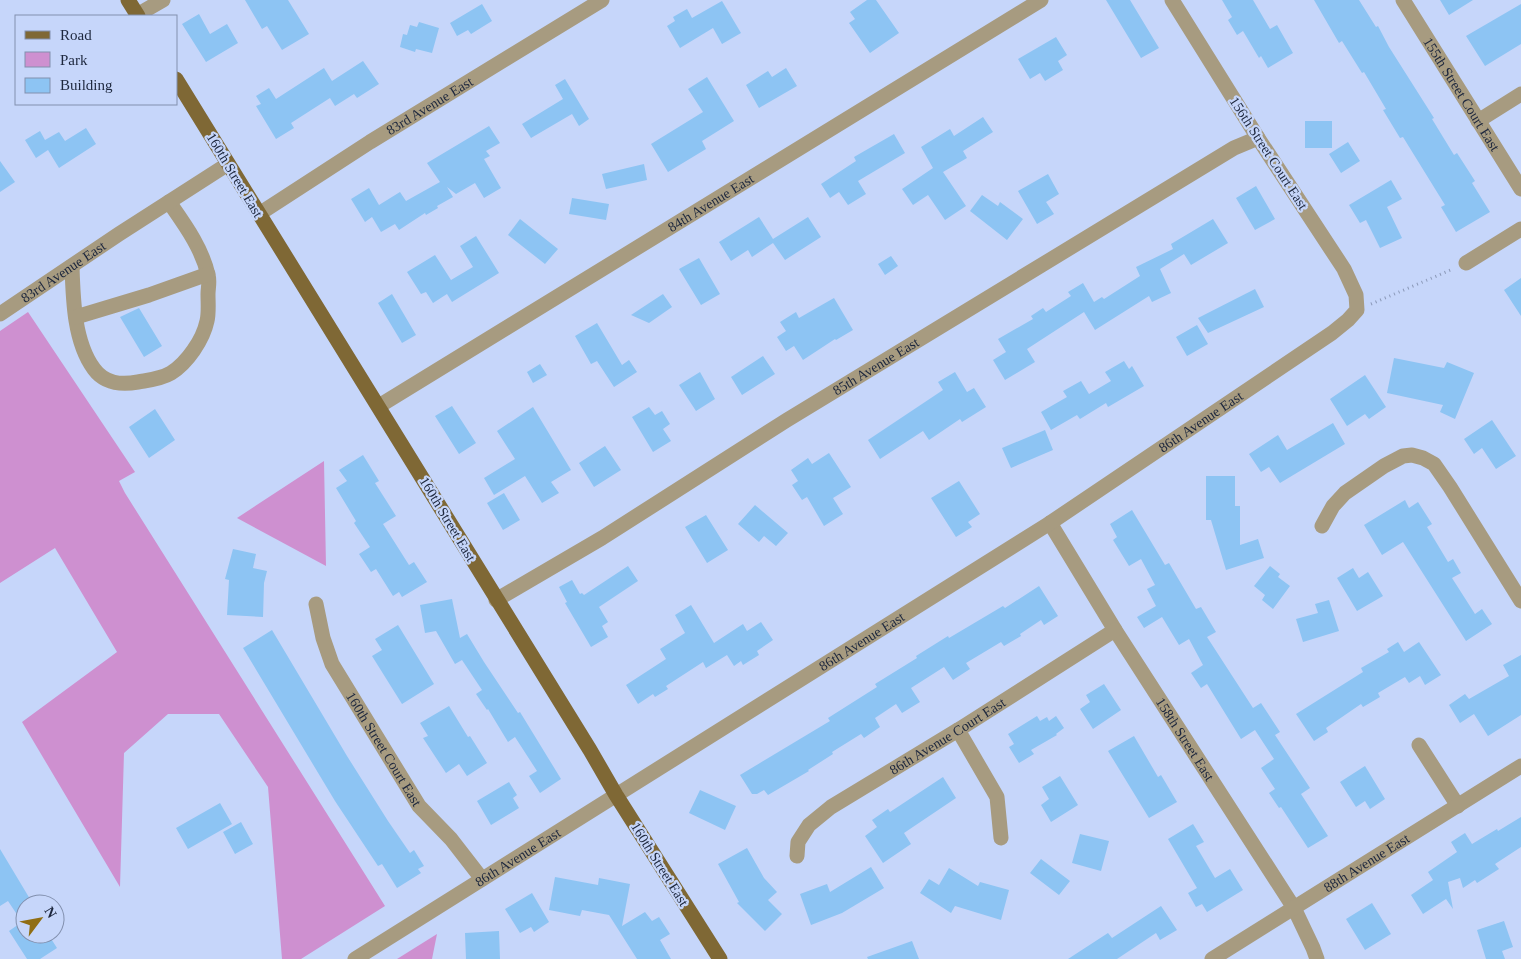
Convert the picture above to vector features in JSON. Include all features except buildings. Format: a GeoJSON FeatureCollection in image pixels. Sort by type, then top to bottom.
{"type":"FeatureCollection","features":[{"type":"Feature","properties":{"kind":"main road"},"geometry":{"type":"LineString","coordinates":[[128,0],[137,15]]}},
{"type":"Feature","properties":{"kind":"main road","name":"160th Street East"},"geometry":{"type":"LineString","coordinates":[[178,82],[379,406],[616,795],[720,959]]}},
{"type":"Feature","properties":{"kind":"street"},"geometry":{"type":"LineString","coordinates":[[140,15],[163,0]]}},
{"type":"Feature","properties":{"kind":"street","name":"83rd Avenue East"},"geometry":{"type":"LineString","coordinates":[[259,214],[370,142],[602,0]]}},
{"type":"Feature","properties":{"kind":"street","name":"84th Avenue East"},"geometry":{"type":"LineString","coordinates":[[379,406],[1041,0]]}},
{"type":"Feature","properties":{"kind":"street","name":"156th Street Court East"},"geometry":{"type":"LineString","coordinates":[[1172,0],[1258,138],[1344,269],[1356,295],[1357,310]]}},
{"type":"Feature","properties":{"kind":"street","name":"155th Street Court East"},"geometry":{"type":"LineString","coordinates":[[1403,0],[1521,189]]}},
{"type":"Feature","properties":{"kind":"street"},"geometry":{"type":"LineString","coordinates":[[1478,121],[1521,94]]}},
{"type":"Feature","properties":{"kind":"street","name":"85th Avenue East"},"geometry":{"type":"LineString","coordinates":[[496,600],[602,538],[795,415],[1225,153],[1258,138]]}},
{"type":"Feature","properties":{"kind":"street","name":"83rd Avenue East"},"geometry":{"type":"LineString","coordinates":[[0,314],[228,164]]}},
{"type":"Feature","properties":{"kind":"street"},"geometry":{"type":"LineString","coordinates":[[72,266],[76,317],[85,353],[94,369],[104,379],[125,385],[163,378],[183,363],[198,343],[207,321],[208,274],[188,229],[169,202]]}},
{"type":"Feature","properties":{"kind":"street"},"geometry":{"type":"LineString","coordinates":[[1466,263],[1521,229]]}},
{"type":"Feature","properties":{"kind":"street"},"geometry":{"type":"LineString","coordinates":[[76,317],[149,296],[208,274]]}},
{"type":"Feature","properties":{"kind":"street","name":"86th Avenue East"},"geometry":{"type":"LineString","coordinates":[[355,959],[1050,522],[1332,333],[1357,310]]}},
{"type":"Feature","properties":{"kind":"street"},"geometry":{"type":"LineString","coordinates":[[1322,526],[1333,506],[1345,493],[1384,466],[1403,456],[1412,455],[1434,464],[1521,601]]}},
{"type":"Feature","properties":{"kind":"street","name":"158th Street East"},"geometry":{"type":"LineString","coordinates":[[1050,522],[1115,630],[1294,908],[1317,959]]}},
{"type":"Feature","properties":{"kind":"street","name":"160th Street Court East"},"geometry":{"type":"LineString","coordinates":[[316,604],[323,638],[332,664],[420,806],[451,840],[482,879]]}},
{"type":"Feature","properties":{"kind":"street","name":"86th Avenue Court East"},"geometry":{"type":"LineString","coordinates":[[797,856],[798,842],[809,825],[831,808],[1115,630]]}},
{"type":"Feature","properties":{"kind":"street"},"geometry":{"type":"LineString","coordinates":[[958,730],[997,798],[1000,838]]}},
{"type":"Feature","properties":{"kind":"street"},"geometry":{"type":"LineString","coordinates":[[1419,745],[1458,806]]}},
{"type":"Feature","properties":{"kind":"street","name":"88th Avenue East"},"geometry":{"type":"LineString","coordinates":[[1212,959],[1521,766]]}},
{"type":"Feature","properties":{"kind":"path"},"geometry":{"type":"LineString","coordinates":[[1357,310],[1466,263]]}},
{"type":"Feature","properties":{"kind":"green space"},"geometry":{"type":"Polygon","coordinates":[[[28,312],[135,472],[119,481],[125,493],[385,906],[301,959],[282,959],[268,787],[219,714],[168,714],[124,753],[120,887],[22,722],[117,652],[55,548],[0,583],[0,331],[28,312]]]}},
{"type":"Feature","properties":{"kind":"green space"},"geometry":{"type":"Polygon","coordinates":[[[324,461],[326,566],[237,518],[324,461]]]}},
{"type":"Feature","properties":{"kind":"green space"},"geometry":{"type":"Polygon","coordinates":[[[437,934],[432,959],[397,959],[437,934]]]}}]}
